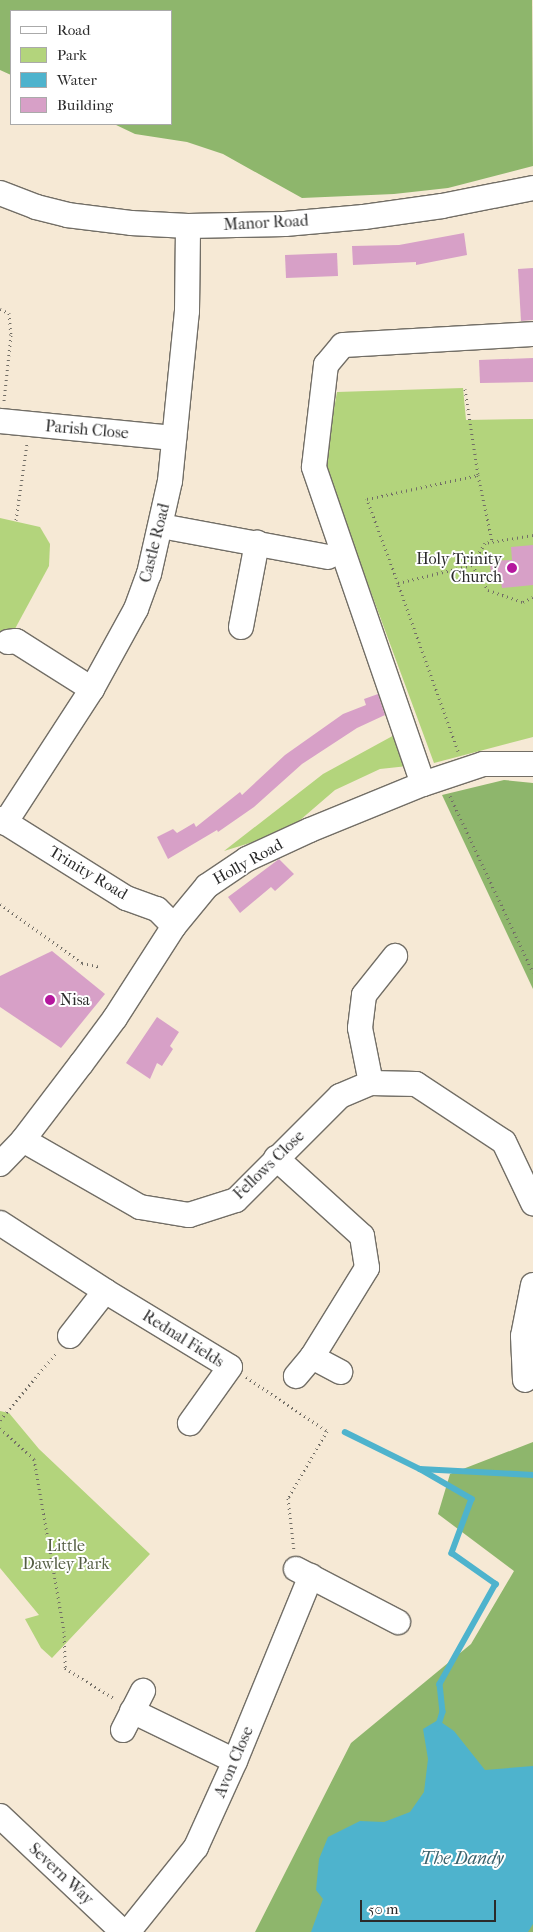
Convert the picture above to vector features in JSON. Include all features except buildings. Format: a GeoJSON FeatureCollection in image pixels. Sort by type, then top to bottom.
{"type":"FeatureCollection","features":[{"type":"Feature","properties":{"kind":"street","name":"Manor Road"},"geometry":{"type":"LineString","coordinates":[[0,193],[36,207],[68,215],[131,223],[188,226],[285,224],[364,216],[442,206],[533,188]]}},
{"type":"Feature","properties":{"kind":"street","name":"Castle Road"},"geometry":{"type":"LineString","coordinates":[[2,821],[92,689],[136,609],[149,574],[170,481],[186,311],[188,226]]}},
{"type":"Feature","properties":{"kind":"street"},"geometry":{"type":"LineString","coordinates":[[432,782],[314,467],[326,365],[343,345],[533,334]]}},
{"type":"Feature","properties":{"kind":"street","name":"Parish Close"},"geometry":{"type":"LineString","coordinates":[[1,421],[174,438]]}},
{"type":"Feature","properties":{"kind":"street"},"geometry":{"type":"LineString","coordinates":[[161,526],[328,557]]}},
{"type":"Feature","properties":{"kind":"street"},"geometry":{"type":"LineString","coordinates":[[241,627],[256,544]]}},
{"type":"Feature","properties":{"kind":"street"},"geometry":{"type":"LineString","coordinates":[[8,642],[16,641],[92,689]]}},
{"type":"Feature","properties":{"kind":"street","name":"Holly Road"},"geometry":{"type":"LineString","coordinates":[[0,1164],[23,1140],[115,1018],[174,926],[207,886],[247,859],[310,830],[432,782],[483,764],[533,764]]}},
{"type":"Feature","properties":{"kind":"street","name":"Trinity Road"},"geometry":{"type":"LineString","coordinates":[[2,821],[126,898],[157,909],[174,926]]}},
{"type":"Feature","properties":{"kind":"street"},"geometry":{"type":"LineString","coordinates":[[370,1083],[360,1028],[364,995],[395,956]]}},
{"type":"Feature","properties":{"kind":"street","name":"Fellows Close"},"geometry":{"type":"LineString","coordinates":[[23,1140],[140,1208],[189,1215],[236,1200],[340,1096],[370,1083],[416,1084],[504,1142],[533,1203]]}},
{"type":"Feature","properties":{"kind":"street"},"geometry":{"type":"LineString","coordinates":[[276,1158],[362,1236],[367,1268],[312,1357],[296,1376]]}},
{"type":"Feature","properties":{"kind":"street","name":"Rednal Fields"},"geometry":{"type":"LineString","coordinates":[[0,1223],[105,1291],[230,1367],[190,1423]]}},
{"type":"Feature","properties":{"kind":"street"},"geometry":{"type":"LineString","coordinates":[[525,1380],[523,1336],[533,1285]]}},
{"type":"Feature","properties":{"kind":"street"},"geometry":{"type":"LineString","coordinates":[[70,1336],[105,1291]]}},
{"type":"Feature","properties":{"kind":"street"},"geometry":{"type":"LineString","coordinates":[[312,1357],[340,1372]]}},
{"type":"Feature","properties":{"kind":"street"},"geometry":{"type":"LineString","coordinates":[[304,1573],[398,1622]]}},
{"type":"Feature","properties":{"kind":"street","name":"Avon Close"},"geometry":{"type":"LineString","coordinates":[[128,1932],[196,1847],[235,1760],[304,1573]]}},
{"type":"Feature","properties":{"kind":"street"},"geometry":{"type":"LineString","coordinates":[[133,1710],[235,1760]]}},
{"type":"Feature","properties":{"kind":"street","name":"Severn Way"},"geometry":{"type":"LineString","coordinates":[[0,1816],[123,1932]]}},
{"type":"Feature","properties":{"kind":"path"},"geometry":{"type":"LineString","coordinates":[[0,309],[9,313],[11,335],[1,421]]}},
{"type":"Feature","properties":{"kind":"path"},"geometry":{"type":"LineString","coordinates":[[465,389],[478,474],[492,541]]}},
{"type":"Feature","properties":{"kind":"path"},"geometry":{"type":"LineString","coordinates":[[16,520],[30,425]]}},
{"type":"Feature","properties":{"kind":"path"},"geometry":{"type":"LineString","coordinates":[[460,756],[367,499],[478,474]]}},
{"type":"Feature","properties":{"kind":"path"},"geometry":{"type":"LineString","coordinates":[[398,583],[472,565],[485,543],[533,536]]}},
{"type":"Feature","properties":{"kind":"path"},"geometry":{"type":"LineString","coordinates":[[472,565],[488,590],[523,602],[533,597]]}},
{"type":"Feature","properties":{"kind":"path"},"geometry":{"type":"LineString","coordinates":[[432,782],[456,806],[533,972]]}},
{"type":"Feature","properties":{"kind":"path"},"geometry":{"type":"LineString","coordinates":[[0,904],[82,962],[101,967]]}},
{"type":"Feature","properties":{"kind":"path"},"geometry":{"type":"LineString","coordinates":[[0,1420],[70,1336]]}},
{"type":"Feature","properties":{"kind":"path"},"geometry":{"type":"LineString","coordinates":[[230,1367],[327,1431],[288,1498],[304,1573]]}},
{"type":"Feature","properties":{"kind":"path"},"geometry":{"type":"LineString","coordinates":[[0,1428],[34,1459],[64,1631],[66,1668],[133,1710]]}},
{"type":"Feature","properties":{"kind":"green space"},"geometry":{"type":"Polygon","coordinates":[[[0,0],[532,0],[533,166],[448,188],[394,194],[302,198],[223,154],[187,142],[135,134],[116,125],[172,125],[172,10],[10,10],[10,75],[0,70],[0,0]]]}},
{"type":"Feature","properties":{"kind":"green space"},"geometry":{"type":"Polygon","coordinates":[[[463,388],[466,420],[533,419],[533,737],[434,763],[324,465],[337,392],[463,388]]]}},
{"type":"Feature","properties":{"kind":"green space"},"geometry":{"type":"Polygon","coordinates":[[[0,518],[40,527],[50,544],[49,566],[10,638],[0,632],[0,518]]]}},
{"type":"Feature","properties":{"kind":"green space"},"geometry":{"type":"Polygon","coordinates":[[[398,733],[417,765],[380,769],[335,790],[299,821],[253,842],[224,851],[323,774],[398,733]]]}},
{"type":"Feature","properties":{"kind":"green space"},"geometry":{"type":"Polygon","coordinates":[[[504,780],[533,783],[533,989],[442,795],[504,780]]]}},
{"type":"Feature","properties":{"kind":"green space","name":"Little Dawley Park"},"geometry":{"type":"Polygon","coordinates":[[[0,1411],[9,1413],[39,1449],[150,1554],[52,1658],[41,1648],[25,1619],[39,1615],[0,1568],[0,1411]]]}},
{"type":"Feature","properties":{"kind":"green space"},"geometry":{"type":"Polygon","coordinates":[[[533,1442],[533,1932],[255,1932],[351,1743],[471,1644],[514,1571],[438,1514],[450,1474],[533,1442]]]}},
{"type":"Feature","properties":{"kind":"water","name":"The Dandy"},"geometry":{"type":"Polygon","coordinates":[[[438,1720],[454,1731],[485,1770],[533,1766],[533,1924],[528,1932],[311,1932],[323,1899],[316,1890],[319,1859],[328,1837],[360,1821],[384,1822],[410,1812],[424,1792],[428,1759],[423,1729],[438,1720]]]}},
{"type":"Feature","properties":{"kind":"waterway"},"geometry":{"type":"LineString","coordinates":[[345,1432],[420,1469],[533,1475]]}},
{"type":"Feature","properties":{"kind":"waterway"},"geometry":{"type":"LineString","coordinates":[[420,1469],[472,1499],[452,1553],[496,1584],[440,1684],[443,1712],[438,1728]]}},
{"type":"Feature","properties":{"kind":"place","name":"Holy Trinity Church"},"geometry":{"type":"Point","coordinates":[512,568]}},
{"type":"Feature","properties":{"kind":"place","name":"Nisa"},"geometry":{"type":"Point","coordinates":[50,1000]}}]}
